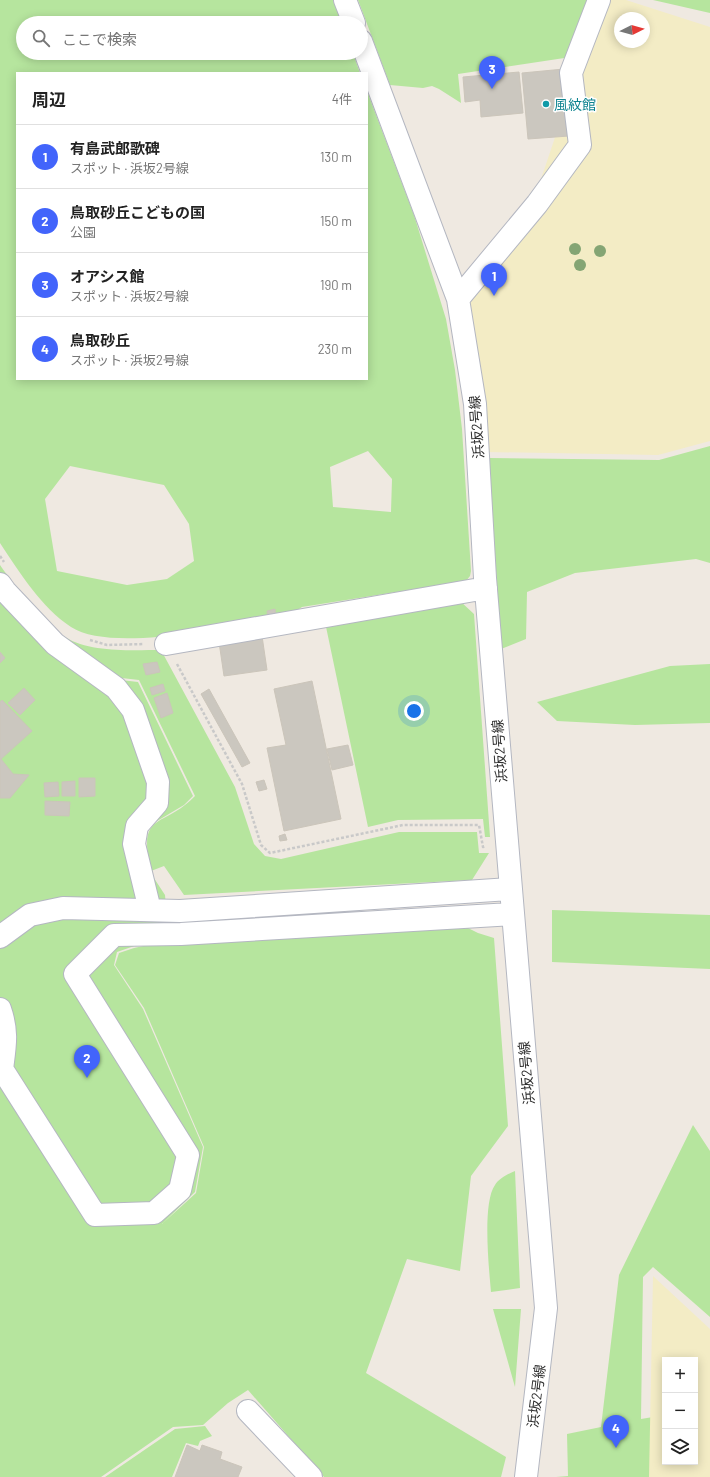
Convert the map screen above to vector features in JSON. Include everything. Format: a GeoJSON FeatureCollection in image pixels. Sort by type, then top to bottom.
{"type":"FeatureCollection","features":[{"type":"Feature","properties":{"kind":"street"},"geometry":{"type":"LineString","coordinates":[[344,0],[351,16]]}},
{"type":"Feature","properties":{"kind":"street"},"geometry":{"type":"LineString","coordinates":[[458,299],[537,204],[580,145],[572,73],[599,0]]}},
{"type":"Feature","properties":{"kind":"street","name":"浜坂2号線"},"geometry":{"type":"LineString","coordinates":[[368,60],[458,299],[475,404],[486,588],[546,1308],[526,1477]]}},
{"type":"Feature","properties":{"kind":"street"},"geometry":{"type":"LineString","coordinates":[[0,584],[55,644],[116,688],[133,710],[158,782],[157,803],[136,826],[134,844],[150,910]]}},
{"type":"Feature","properties":{"kind":"street"},"geometry":{"type":"LineString","coordinates":[[166,644],[486,588]]}},
{"type":"Feature","properties":{"kind":"street"},"geometry":{"type":"LineString","coordinates":[[0,937],[30,915],[63,908],[180,911],[510,889]]}},
{"type":"Feature","properties":{"kind":"street"},"geometry":{"type":"LineString","coordinates":[[0,1009],[5,1023],[6,1037],[2,1069],[95,1215],[154,1213],[180,1190],[188,1155],[75,974],[114,935],[189,934],[512,914]]}},
{"type":"Feature","properties":{"kind":"street"},"geometry":{"type":"LineString","coordinates":[[248,1411],[305,1474]]}},
{"type":"Feature","properties":{"kind":"green space"},"geometry":{"type":"Polygon","coordinates":[[[0,0],[333,0],[339,16],[16,16],[16,60],[355,60],[360,72],[16,72],[16,380],[368,380],[368,94],[414,215],[446,319],[455,370],[462,429],[471,571],[470,576],[466,581],[302,607],[287,617],[238,626],[176,635],[144,638],[115,638],[90,635],[71,627],[50,610],[15,566],[0,543],[0,0]],[[368,451],[330,467],[333,507],[391,512],[392,479],[368,451]],[[70,466],[45,499],[57,571],[127,585],[167,579],[194,561],[189,524],[164,485],[70,466]]]}},
{"type":"Feature","properties":{"kind":"green space"},"geometry":{"type":"Polygon","coordinates":[[[358,0],[594,0],[571,57],[458,74],[461,103],[432,86],[423,88],[390,85],[368,27],[368,16],[364,16],[358,0]]]}},
{"type":"Feature","properties":{"kind":"green space"},"geometry":{"type":"Polygon","coordinates":[[[653,0],[710,0],[710,13],[653,0]]]}},
{"type":"Feature","properties":{"kind":"green space"},"geometry":{"type":"Polygon","coordinates":[[[710,446],[710,563],[696,559],[575,573],[527,592],[526,639],[501,649],[489,458],[659,460],[710,446]]]}},
{"type":"Feature","properties":{"kind":"green space"},"geometry":{"type":"Polygon","coordinates":[[[0,565],[38,614],[56,631],[65,637],[86,646],[112,650],[161,650],[235,787],[254,844],[265,856],[281,859],[399,832],[477,832],[479,853],[489,853],[472,880],[184,895],[164,866],[151,871],[147,838],[150,829],[155,823],[183,806],[195,796],[139,680],[113,677],[112,679],[138,682],[193,796],[184,805],[147,827],[144,836],[150,872],[165,895],[169,940],[143,943],[117,952],[114,965],[143,1009],[203,1147],[195,1192],[162,1224],[196,1193],[204,1147],[144,1008],[115,965],[119,953],[157,943],[466,927],[494,938],[508,1126],[471,1176],[460,1271],[407,1259],[366,1373],[506,1457],[501,1477],[324,1477],[248,1390],[228,1403],[203,1425],[173,1427],[101,1477],[0,1477],[0,574],[23,602],[0,573],[0,565]]]}},
{"type":"Feature","properties":{"kind":"green space"},"geometry":{"type":"Polygon","coordinates":[[[460,601],[474,614],[490,837],[485,837],[483,819],[398,820],[368,827],[325,622],[460,601]]]}},
{"type":"Feature","properties":{"kind":"green space"},"geometry":{"type":"Polygon","coordinates":[[[710,664],[710,723],[635,725],[557,721],[537,702],[670,666],[710,664]]]}},
{"type":"Feature","properties":{"kind":"green space"},"geometry":{"type":"Polygon","coordinates":[[[552,910],[710,915],[710,969],[552,962],[552,910]]]}},
{"type":"Feature","properties":{"kind":"green space"},"geometry":{"type":"Polygon","coordinates":[[[693,1125],[710,1151],[710,1317],[653,1267],[643,1277],[641,1419],[662,1416],[662,1465],[698,1465],[710,1477],[556,1477],[568,1476],[567,1434],[601,1427],[619,1275],[693,1125]]]}},
{"type":"Feature","properties":{"kind":"green space"},"geometry":{"type":"Polygon","coordinates":[[[515,1171],[520,1288],[491,1292],[487,1221],[491,1194],[499,1180],[515,1171]]]}},
{"type":"Feature","properties":{"kind":"green space"},"geometry":{"type":"Polygon","coordinates":[[[493,1309],[521,1309],[515,1387],[493,1309]]]}},
{"type":"Feature","properties":{"kind":"green space"},"geometry":{"type":"Polygon","coordinates":[[[205,1426],[212,1436],[200,1441],[198,1446],[186,1443],[172,1477],[105,1477],[175,1429],[205,1426]]]}},
{"type":"Feature","properties":{"kind":"sand"},"geometry":{"type":"Polygon","coordinates":[[[607,0],[626,0],[710,27],[710,441],[658,455],[487,452],[485,399],[477,348],[467,303],[540,182],[575,78],[607,0]]]}},
{"type":"Feature","properties":{"kind":"sand"},"geometry":{"type":"Polygon","coordinates":[[[653,1276],[710,1329],[710,1477],[649,1477],[653,1276]]]}},
{"type":"Feature","properties":{"kind":"building","name":"風紋館"},"geometry":{"type":"Polygon","coordinates":[[[564,69],[569,136],[528,139],[522,73],[564,69]]]}},
{"type":"Feature","properties":{"kind":"building"},"geometry":{"type":"Polygon","coordinates":[[[519,72],[523,113],[481,117],[480,100],[465,102],[463,77],[519,72]]]}},
{"type":"Feature","properties":{"kind":"building"},"geometry":{"type":"Polygon","coordinates":[[[275,609],[276,618],[268,619],[267,611],[275,609]]]}},
{"type":"Feature","properties":{"kind":"building"},"geometry":{"type":"Polygon","coordinates":[[[262,636],[267,670],[224,676],[219,642],[262,636]]]}},
{"type":"Feature","properties":{"kind":"building"},"geometry":{"type":"Polygon","coordinates":[[[0,652],[5,658],[0,663],[0,652]]]}},
{"type":"Feature","properties":{"kind":"building"},"geometry":{"type":"Polygon","coordinates":[[[157,662],[160,672],[146,675],[143,664],[157,662]]]}},
{"type":"Feature","properties":{"kind":"building"},"geometry":{"type":"Polygon","coordinates":[[[312,681],[341,819],[284,831],[267,748],[286,745],[274,689],[312,681]]]}},
{"type":"Feature","properties":{"kind":"building"},"geometry":{"type":"Polygon","coordinates":[[[163,684],[165,691],[152,695],[150,688],[163,684]]]}},
{"type":"Feature","properties":{"kind":"building"},"geometry":{"type":"Polygon","coordinates":[[[24,688],[35,700],[20,715],[8,703],[24,688]]]}},
{"type":"Feature","properties":{"kind":"building"},"geometry":{"type":"Polygon","coordinates":[[[209,689],[250,763],[242,767],[201,694],[209,689]]]}},
{"type":"Feature","properties":{"kind":"building"},"geometry":{"type":"Polygon","coordinates":[[[167,693],[173,713],[161,718],[154,698],[167,693]]]}},
{"type":"Feature","properties":{"kind":"building"},"geometry":{"type":"Polygon","coordinates":[[[2,700],[32,731],[1,759],[13,774],[29,775],[10,798],[0,798],[0,702],[2,700]]]}},
{"type":"Feature","properties":{"kind":"building"},"geometry":{"type":"Polygon","coordinates":[[[348,745],[353,765],[332,770],[327,749],[348,745]]]}},
{"type":"Feature","properties":{"kind":"building"},"geometry":{"type":"Polygon","coordinates":[[[79,778],[95,778],[95,796],[79,797],[79,778]]]}},
{"type":"Feature","properties":{"kind":"building"},"geometry":{"type":"Polygon","coordinates":[[[264,780],[267,789],[259,791],[256,782],[264,780]]]}},
{"type":"Feature","properties":{"kind":"building"},"geometry":{"type":"Polygon","coordinates":[[[75,781],[75,796],[62,796],[62,782],[75,781]]]}},
{"type":"Feature","properties":{"kind":"building"},"geometry":{"type":"Polygon","coordinates":[[[58,782],[59,796],[45,797],[44,783],[58,782]]]}},
{"type":"Feature","properties":{"kind":"building"},"geometry":{"type":"Polygon","coordinates":[[[45,801],[70,802],[69,816],[45,815],[45,801]]]}},
{"type":"Feature","properties":{"kind":"building"},"geometry":{"type":"Polygon","coordinates":[[[285,834],[287,840],[280,841],[279,836],[285,834]]]}},
{"type":"Feature","properties":{"kind":"building"},"geometry":{"type":"Polygon","coordinates":[[[187,1445],[200,1451],[202,1445],[222,1452],[220,1459],[242,1467],[238,1477],[175,1477],[187,1445]]]}},
{"type":"Feature","properties":{"kind":"place","name":"オアシス館"},"geometry":{"type":"Point","coordinates":[492,89]}},
{"type":"Feature","properties":{"kind":"place","name":"風紋館"},"geometry":{"type":"Point","coordinates":[546,104]}},
{"type":"Feature","properties":{"kind":"place","name":"有島武郎歌碑"},"geometry":{"type":"Point","coordinates":[494,296]}},
{"type":"Feature","properties":{"kind":"place","name":"鳥取砂丘こどもの国"},"geometry":{"type":"Point","coordinates":[87,1078]}},
{"type":"Feature","properties":{"kind":"place","name":"鳥取砂丘"},"geometry":{"type":"Point","coordinates":[616,1448]}}]}
